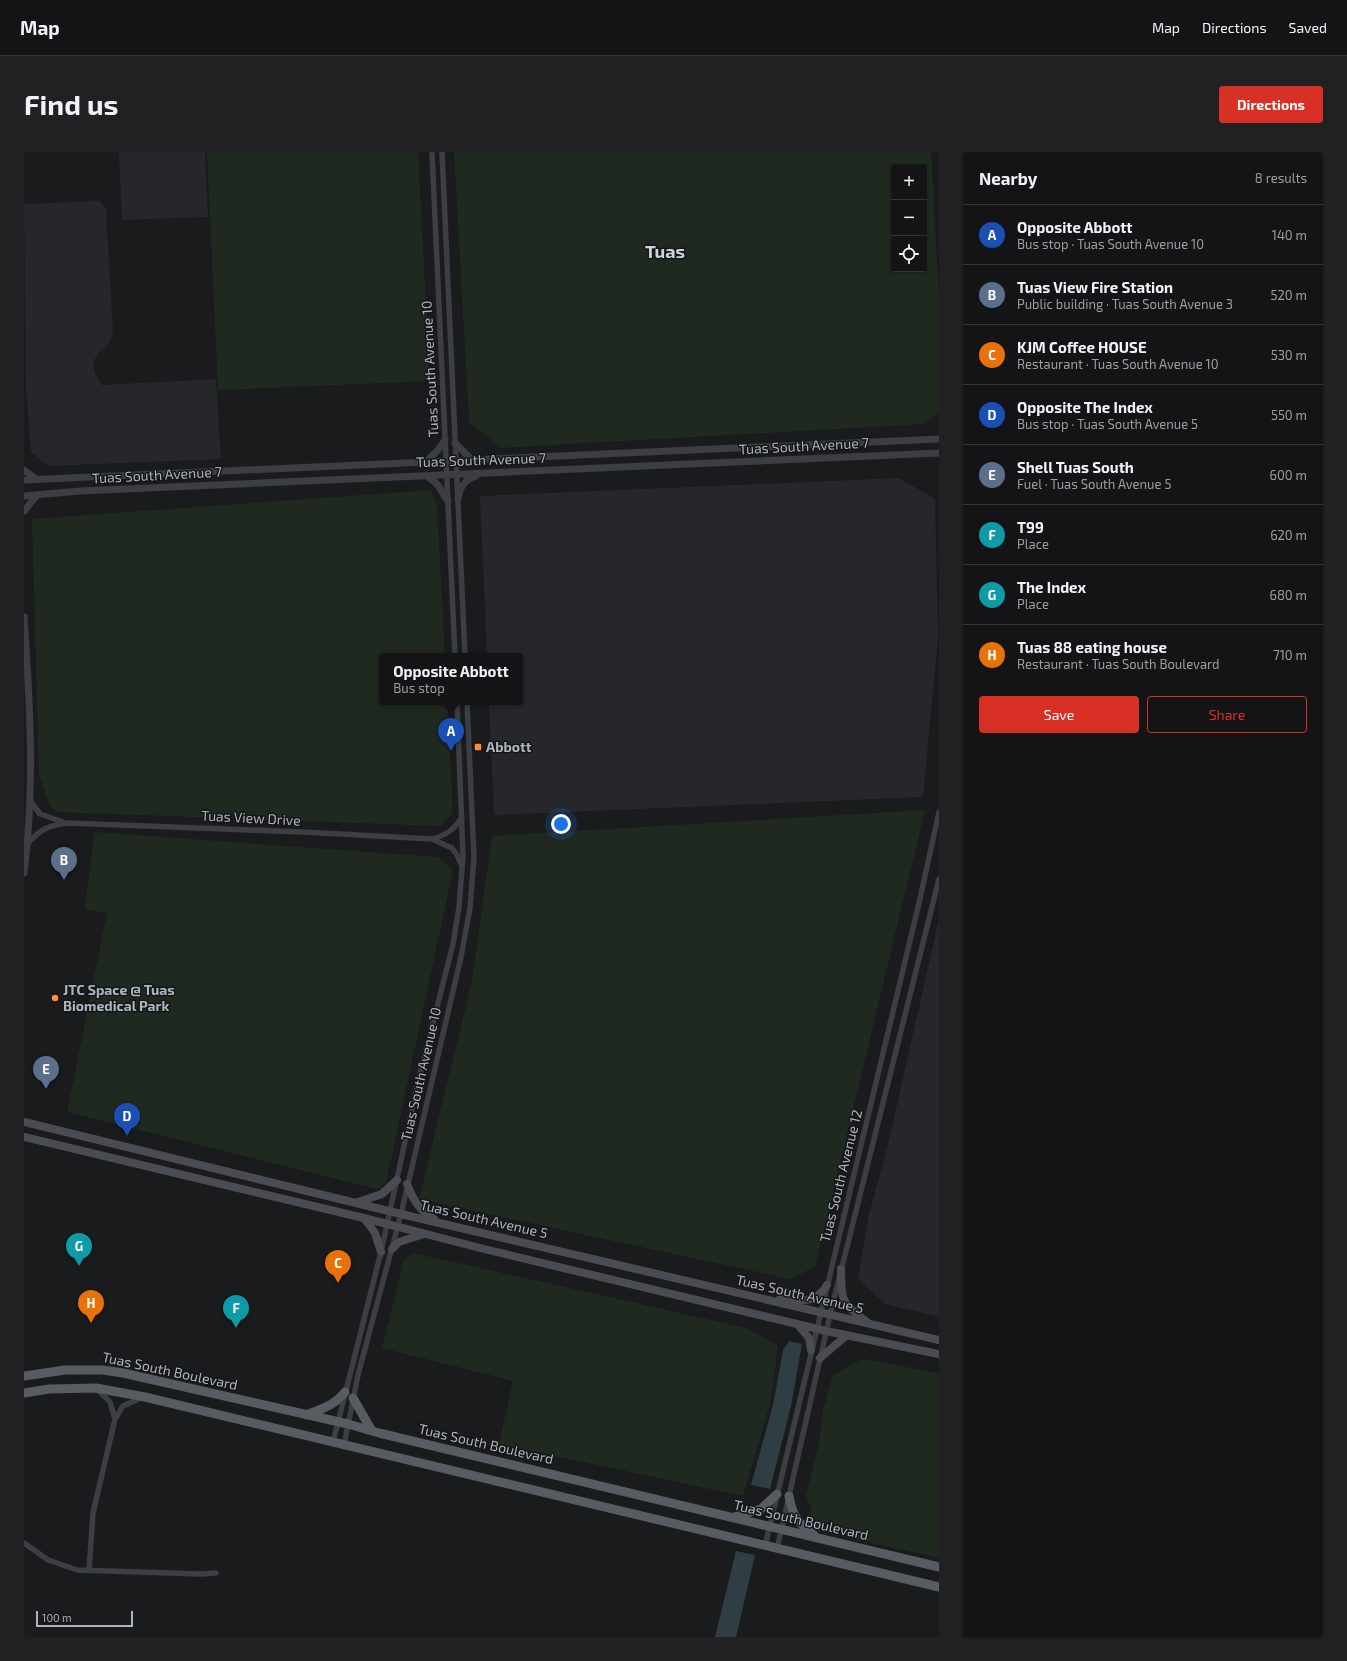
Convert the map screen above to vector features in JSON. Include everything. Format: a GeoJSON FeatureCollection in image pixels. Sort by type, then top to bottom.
{"type":"FeatureCollection","features":[{"type":"Feature","properties":{"kind":"main road","name":"Tuas South Avenue 5"},"geometry":{"type":"LineString","coordinates":[[24,1122],[357,1202],[401,1214],[939,1340]]}},
{"type":"Feature","properties":{"kind":"main road","name":"Tuas South Avenue 5"},"geometry":{"type":"LineString","coordinates":[[24,1138],[364,1218],[798,1325],[939,1354]]}},
{"type":"Feature","properties":{"kind":"main road"},"geometry":{"type":"LineString","coordinates":[[357,1202],[382,1194],[397,1180]]}},
{"type":"Feature","properties":{"kind":"main road"},"geometry":{"type":"LineString","coordinates":[[407,1184],[416,1205],[427,1215],[440,1222]]}},
{"type":"Feature","properties":{"kind":"main road"},"geometry":{"type":"LineString","coordinates":[[364,1218],[375,1233],[381,1252]]}},
{"type":"Feature","properties":{"kind":"main road"},"geometry":{"type":"LineString","coordinates":[[392,1249],[399,1242],[425,1234]]}},
{"type":"Feature","properties":{"kind":"main road"},"geometry":{"type":"LineString","coordinates":[[841,1269],[842,1294],[844,1301],[848,1308],[869,1324]]}},
{"type":"Feature","properties":{"kind":"main road"},"geometry":{"type":"LineString","coordinates":[[766,1299],[813,1299],[822,1293],[827,1285]]}},
{"type":"Feature","properties":{"kind":"main road"},"geometry":{"type":"LineString","coordinates":[[798,1325],[808,1338],[811,1350]]}},
{"type":"Feature","properties":{"kind":"main road"},"geometry":{"type":"LineString","coordinates":[[820,1358],[846,1336]]}},
{"type":"Feature","properties":{"kind":"main road","name":"Tuas South Boulevard"},"geometry":{"type":"LineString","coordinates":[[24,1376],[66,1370],[103,1370],[123,1373],[348,1424],[939,1567]]}},
{"type":"Feature","properties":{"kind":"main road"},"geometry":{"type":"LineString","coordinates":[[24,1393],[49,1389],[96,1388],[145,1397],[939,1587]]}},
{"type":"Feature","properties":{"kind":"main road"},"geometry":{"type":"LineString","coordinates":[[306,1415],[332,1405],[339,1400],[345,1392]]}},
{"type":"Feature","properties":{"kind":"main road"},"geometry":{"type":"LineString","coordinates":[[353,1398],[372,1431]]}},
{"type":"Feature","properties":{"kind":"main road"},"geometry":{"type":"LineString","coordinates":[[733,1518],[761,1509],[777,1494]]}},
{"type":"Feature","properties":{"kind":"main road"},"geometry":{"type":"LineString","coordinates":[[789,1496],[795,1516],[803,1527],[818,1538]]}},
{"type":"Feature","properties":{"kind":"street","name":"Tuas South Avenue 10"},"geometry":{"type":"LineString","coordinates":[[432,152],[455,653]]}},
{"type":"Feature","properties":{"kind":"street","name":"Tuas South Avenue 10"},"geometry":{"type":"LineString","coordinates":[[442,152],[465,653]]}},
{"type":"Feature","properties":{"kind":"street"},"geometry":{"type":"LineString","coordinates":[[936,440],[939,434]]}},
{"type":"Feature","properties":{"kind":"street"},"geometry":{"type":"LineString","coordinates":[[427,461],[446,440]]}},
{"type":"Feature","properties":{"kind":"street","name":"Tuas South Avenue 7"},"geometry":{"type":"LineString","coordinates":[[24,480],[446,460],[936,440]]}},
{"type":"Feature","properties":{"kind":"street"},"geometry":{"type":"LineString","coordinates":[[455,443],[471,459]]}},
{"type":"Feature","properties":{"kind":"street","name":"Tuas South Avenue 7"},"geometry":{"type":"LineString","coordinates":[[24,496],[88,491],[456,474],[937,454]]}},
{"type":"Feature","properties":{"kind":"street"},"geometry":{"type":"LineString","coordinates":[[24,470],[36,479]]}},
{"type":"Feature","properties":{"kind":"street"},"geometry":{"type":"LineString","coordinates":[[458,499],[460,491],[468,478],[484,473]]}},
{"type":"Feature","properties":{"kind":"street"},"geometry":{"type":"LineString","coordinates":[[427,476],[438,484],[448,501]]}},
{"type":"Feature","properties":{"kind":"street"},"geometry":{"type":"LineString","coordinates":[[24,510],[37,495]]}},
{"type":"Feature","properties":{"kind":"street"},"geometry":{"type":"LineString","coordinates":[[24,617],[30,722],[31,802],[24,873]]}},
{"type":"Feature","properties":{"kind":"street","name":"Tuas South Avenue 10"},"geometry":{"type":"LineString","coordinates":[[333,1442],[381,1252],[418,1082],[453,944],[459,907],[462,868],[462,817],[457,705]]}},
{"type":"Feature","properties":{"kind":"street","name":"Tuas South Avenue 10"},"geometry":{"type":"LineString","coordinates":[[344,1445],[353,1398],[401,1214],[461,957],[470,908],[474,857],[467,705]]}},
{"type":"Feature","properties":{"kind":"street","name":"Tuas View Drive"},"geometry":{"type":"LineString","coordinates":[[31,802],[40,814],[68,823]]}},
{"type":"Feature","properties":{"kind":"street","name":"Tuas South Avenue 12"},"geometry":{"type":"LineString","coordinates":[[765,1546],[917,911],[939,812]]}},
{"type":"Feature","properties":{"kind":"street","name":"Tuas View Drive"},"geometry":{"type":"LineString","coordinates":[[432,839],[449,832],[455,827],[462,817]]}},
{"type":"Feature","properties":{"kind":"street","name":"Tuas View Drive"},"geometry":{"type":"LineString","coordinates":[[28,843],[37,833],[44,829],[56,824],[68,823],[432,839],[452,848],[457,855],[462,868]]}},
{"type":"Feature","properties":{"kind":"street","name":"Tuas South Avenue 12"},"geometry":{"type":"LineString","coordinates":[[777,1549],[826,1331],[939,879]]}},
{"type":"Feature","properties":{"kind":"street"},"geometry":{"type":"LineString","coordinates":[[96,1388],[110,1402],[115,1419]]}},
{"type":"Feature","properties":{"kind":"street"},"geometry":{"type":"LineString","coordinates":[[89,1571],[93,1513],[115,1419],[123,1406],[145,1397]]}},
{"type":"Feature","properties":{"kind":"street"},"geometry":{"type":"LineString","coordinates":[[24,1543],[48,1560],[69,1568],[89,1571],[202,1574],[216,1573]]}},
{"type":"Feature","properties":{"kind":"shaded area"},"geometry":{"type":"Polygon","coordinates":[[[119,152],[205,152],[208,217],[122,220],[119,152]]]}},
{"type":"Feature","properties":{"kind":"shaded area"},"geometry":{"type":"Polygon","coordinates":[[[207,152],[418,152],[430,381],[218,390],[207,152]]]}},
{"type":"Feature","properties":{"kind":"shaded area"},"geometry":{"type":"Polygon","coordinates":[[[454,152],[931,152],[939,297],[939,412],[924,424],[501,448],[469,422],[454,152]]]}},
{"type":"Feature","properties":{"kind":"shaded area"},"geometry":{"type":"Polygon","coordinates":[[[99,201],[106,208],[113,332],[109,343],[97,354],[93,364],[95,374],[102,385],[216,379],[221,459],[48,466],[31,452],[26,388],[24,204],[99,201]]]}},
{"type":"Feature","properties":{"kind":"shaded area"},"geometry":{"type":"Polygon","coordinates":[[[899,478],[935,499],[938,638],[923,797],[494,815],[489,705],[523,705],[523,653],[487,653],[480,496],[899,478]]]}},
{"type":"Feature","properties":{"kind":"shaded area"},"geometry":{"type":"Polygon","coordinates":[[[431,490],[437,506],[445,653],[379,653],[379,705],[447,705],[453,813],[441,826],[56,812],[50,806],[39,776],[32,519],[431,490]]]}},
{"type":"Feature","properties":{"kind":"shaded area"},"geometry":{"type":"Polygon","coordinates":[[[925,810],[815,1267],[790,1279],[419,1199],[472,981],[492,836],[925,810]]]}},
{"type":"Feature","properties":{"kind":"shaded area"},"geometry":{"type":"Polygon","coordinates":[[[94,832],[438,857],[453,870],[386,1183],[377,1189],[67,1112],[107,913],[85,909],[94,832]]]}},
{"type":"Feature","properties":{"kind":"shaded area"},"geometry":{"type":"Polygon","coordinates":[[[939,919],[939,1317],[885,1304],[858,1278],[869,1214],[886,1153],[939,919]]]}},
{"type":"Feature","properties":{"kind":"shaded area"},"geometry":{"type":"Polygon","coordinates":[[[413,1253],[747,1328],[778,1346],[771,1401],[743,1496],[499,1444],[513,1381],[382,1348],[404,1259],[413,1253]]]}},
{"type":"Feature","properties":{"kind":"shaded area"},"geometry":{"type":"Polygon","coordinates":[[[789,1341],[802,1344],[791,1406],[770,1489],[751,1485],[773,1405],[783,1350],[789,1341]]]}},
{"type":"Feature","properties":{"kind":"shaded area"},"geometry":{"type":"Polygon","coordinates":[[[862,1359],[939,1373],[939,1558],[823,1532],[813,1528],[805,1519],[812,1510],[806,1496],[818,1448],[823,1410],[833,1375],[862,1359]]]}},
{"type":"Feature","properties":{"kind":"shaded area"},"geometry":{"type":"Polygon","coordinates":[[[736,1551],[755,1555],[736,1637],[715,1637],[736,1551]]]}},
{"type":"Feature","properties":{"kind":"place","name":"Abbott"},"geometry":{"type":"Point","coordinates":[478,747]}},
{"type":"Feature","properties":{"kind":"place","name":"Opposite Abbott"},"geometry":{"type":"Point","coordinates":[451,751]}},
{"type":"Feature","properties":{"kind":"place","name":"Tuas View Fire Station"},"geometry":{"type":"Point","coordinates":[64,880]}},
{"type":"Feature","properties":{"kind":"place","name":"JTC Space @ Tuas Biomedical Park"},"geometry":{"type":"Point","coordinates":[55,998]}},
{"type":"Feature","properties":{"kind":"place","name":"Shell Tuas South"},"geometry":{"type":"Point","coordinates":[46,1089]}},
{"type":"Feature","properties":{"kind":"place","name":"Opposite The Index"},"geometry":{"type":"Point","coordinates":[127,1136]}},
{"type":"Feature","properties":{"kind":"place","name":"The Index"},"geometry":{"type":"Point","coordinates":[79,1266]}},
{"type":"Feature","properties":{"kind":"place","name":"KJM Coffee HOUSE"},"geometry":{"type":"Point","coordinates":[338,1283]}},
{"type":"Feature","properties":{"kind":"place","name":"Tuas 88 eating house"},"geometry":{"type":"Point","coordinates":[91,1323]}},
{"type":"Feature","properties":{"kind":"place","name":"T99"},"geometry":{"type":"Point","coordinates":[236,1328]}},
{"type":"Feature","properties":{"kind":"district","name":"Tuas"},"geometry":{"type":"Point","coordinates":[665,252]}}]}
